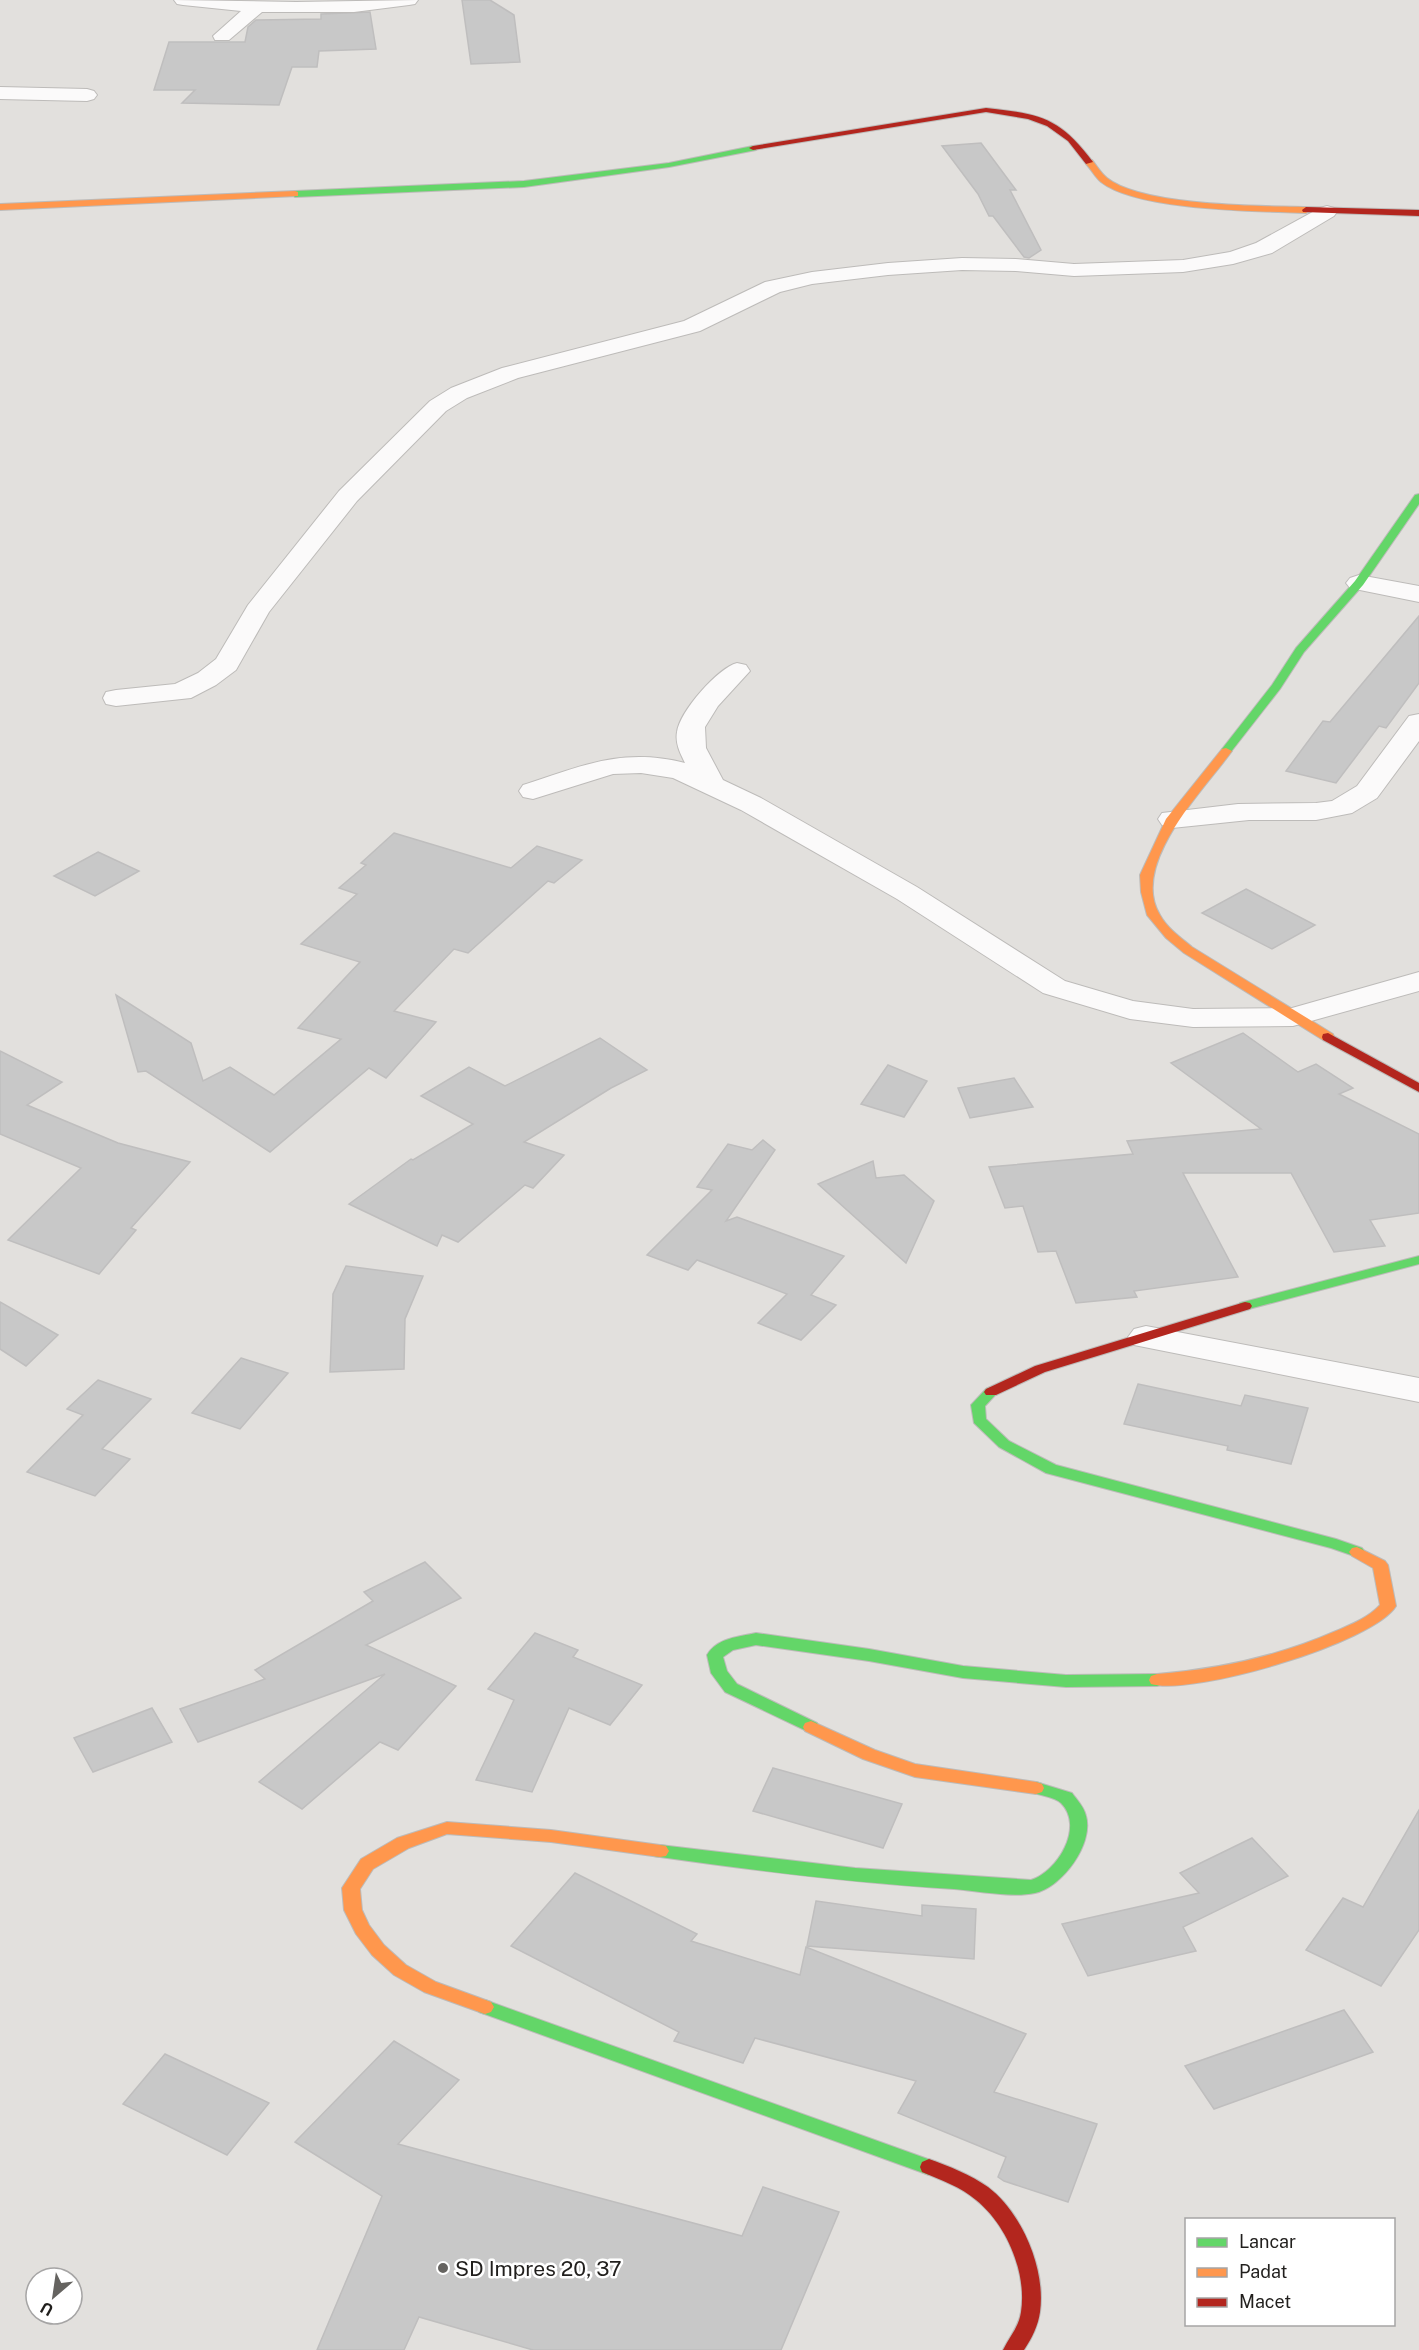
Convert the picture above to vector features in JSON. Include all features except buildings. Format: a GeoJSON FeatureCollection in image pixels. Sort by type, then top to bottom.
{"type":"FeatureCollection","features":[{"type":"Feature","properties":{"kind":"street"},"geometry":{"type":"LineString","coordinates":[[183,0],[259,5],[366,5],[409,0]]}},
{"type":"Feature","properties":{"kind":"street"},"geometry":{"type":"LineString","coordinates":[[222,36],[259,5]]}},
{"type":"Feature","properties":{"kind":"street"},"geometry":{"type":"LineString","coordinates":[[0,93],[87,95]]}},
{"type":"Feature","properties":{"kind":"street"},"geometry":{"type":"LineString","coordinates":[[0,207],[524,184],[669,165],[780,142],[986,110],[1018,114],[1046,122],[1067,135],[1105,181],[1154,198],[1195,204],[1327,212],[1419,213]]}},
{"type":"Feature","properties":{"kind":"street"},"geometry":{"type":"LineString","coordinates":[[117,698],[181,692],[207,679],[227,664],[257,610],[348,496],[438,406],[459,393],[510,373],[692,326],[773,287],[812,278],[888,269],[962,264],[1086,270],[1183,266],[1233,258],[1264,248],[1327,212]]}},
{"type":"Feature","properties":{"kind":"street"},"geometry":{"type":"LineString","coordinates":[[1419,497],[1359,583],[1300,650],[1276,687],[1172,819],[1146,875],[1147,892],[1153,915],[1188,951],[1276,1012],[1419,1088]]}},
{"type":"Feature","properties":{"kind":"street"},"geometry":{"type":"LineString","coordinates":[[1359,583],[1419,594]]}},
{"type":"Feature","properties":{"kind":"street"},"geometry":{"type":"LineString","coordinates":[[711,783],[694,753],[690,734],[699,712],[737,671]]}},
{"type":"Feature","properties":{"kind":"street"},"geometry":{"type":"LineString","coordinates":[[1172,819],[1219,813],[1262,811],[1316,813],[1335,810],[1357,801],[1367,792],[1419,722]]}},
{"type":"Feature","properties":{"kind":"street"},"geometry":{"type":"LineString","coordinates":[[532,791],[610,766],[630,765],[680,770],[711,783],[908,893],[1054,987],[1130,1010],[1193,1018],[1276,1012],[1419,981]]}},
{"type":"Feature","properties":{"kind":"street"},"geometry":{"type":"LineString","coordinates":[[1276,1012],[1372,974],[1419,963]]}},
{"type":"Feature","properties":{"kind":"street"},"geometry":{"type":"LineString","coordinates":[[1012,2350],[1021,2341],[1032,2309],[1027,2259],[1008,2222],[985,2195],[936,2170],[897,2155],[430,1987],[399,1970],[378,1950],[362,1929],[353,1910],[351,1888],[367,1864],[403,1843],[447,1828],[551,1836],[760,1865],[926,1881],[1035,1887],[1053,1878],[1069,1857],[1078,1830],[1078,1816],[1066,1797],[1043,1789],[1012,1783],[931,1774],[902,1767],[857,1750],[731,1688],[719,1673],[715,1655],[728,1645],[756,1639],[869,1655],[963,1672],[1066,1681],[1123,1682],[1186,1678],[1269,1662],[1323,1644],[1380,1617],[1388,1606],[1380,1565],[1364,1555],[1316,1539],[1051,1469],[1004,1444],[980,1420],[978,1404],[991,1392],[1040,1369],[1281,1295],[1419,1260]]}},
{"type":"Feature","properties":{"kind":"street"},"geometry":{"type":"LineString","coordinates":[[1146,1338],[1419,1390]]}},
{"type":"Feature","properties":{"kind":"traffic: fast"},"geometry":{"type":"LineString","coordinates":[[295,194],[524,184],[669,165],[753,148]]}},
{"type":"Feature","properties":{"kind":"traffic: fast"},"geometry":{"type":"LineString","coordinates":[[1226,751],[1276,687],[1300,650],[1359,583],[1419,497]]}},
{"type":"Feature","properties":{"kind":"traffic: fast"},"geometry":{"type":"LineString","coordinates":[[1245,1306],[1419,1260]]}},
{"type":"Feature","properties":{"kind":"traffic: fast"},"geometry":{"type":"LineString","coordinates":[[991,1392],[978,1405],[979,1420],[1004,1444],[1051,1469],[1336,1544],[1357,1552]]}},
{"type":"Feature","properties":{"kind":"traffic: fast"},"geometry":{"type":"LineString","coordinates":[[811,1727],[731,1688],[719,1673],[715,1655],[728,1645],[756,1639],[869,1655],[963,1672],[1066,1681],[1157,1680]]}},
{"type":"Feature","properties":{"kind":"traffic: fast"},"geometry":{"type":"LineString","coordinates":[[660,1851],[855,1875],[1006,1886],[1037,1886],[1054,1875],[1061,1867],[1073,1847],[1079,1826],[1078,1816],[1066,1797],[1036,1788]]}},
{"type":"Feature","properties":{"kind":"traffic: fast"},"geometry":{"type":"LineString","coordinates":[[485,2007],[929,2167]]}},
{"type":"Feature","properties":{"kind":"traffic: slow"},"geometry":{"type":"LineString","coordinates":[[1089,162],[1104,180],[1120,189],[1143,196],[1201,205],[1306,210]]}},
{"type":"Feature","properties":{"kind":"traffic: slow"},"geometry":{"type":"LineString","coordinates":[[0,207],[295,194]]}},
{"type":"Feature","properties":{"kind":"traffic: slow"},"geometry":{"type":"LineString","coordinates":[[1226,751],[1172,819],[1146,875],[1147,892],[1153,915],[1170,935],[1188,950],[1328,1037]]}},
{"type":"Feature","properties":{"kind":"traffic: slow"},"geometry":{"type":"LineString","coordinates":[[1157,1680],[1207,1675],[1256,1665],[1327,1641],[1376,1618],[1388,1606],[1380,1565],[1357,1552]]}},
{"type":"Feature","properties":{"kind":"traffic: slow"},"geometry":{"type":"LineString","coordinates":[[811,1727],[869,1755],[899,1766],[944,1776],[1036,1788]]}},
{"type":"Feature","properties":{"kind":"traffic: slow"},"geometry":{"type":"LineString","coordinates":[[485,2007],[430,1987],[400,1970],[378,1950],[362,1929],[353,1910],[351,1888],[367,1864],[403,1843],[447,1828],[551,1836],[660,1851]]}},
{"type":"Feature","properties":{"kind":"traffic: jam"},"geometry":{"type":"LineString","coordinates":[[753,148],[986,110],[1029,117],[1060,129],[1089,162]]}},
{"type":"Feature","properties":{"kind":"traffic: jam"},"geometry":{"type":"LineString","coordinates":[[1306,210],[1419,213]]}},
{"type":"Feature","properties":{"kind":"traffic: jam"},"geometry":{"type":"LineString","coordinates":[[1328,1037],[1419,1088]]}},
{"type":"Feature","properties":{"kind":"traffic: jam"},"geometry":{"type":"LineString","coordinates":[[991,1392],[1040,1369],[1245,1306]]}},
{"type":"Feature","properties":{"kind":"traffic: jam"},"geometry":{"type":"LineString","coordinates":[[929,2167],[967,2184],[986,2197],[1000,2212],[1022,2249],[1032,2292],[1031,2313],[1025,2333],[1013,2350]]}},
{"type":"Feature","properties":{"kind":"place","name":"SD Impres 20, 37"},"geometry":{"type":"Point","coordinates":[443,2268]}}]}
